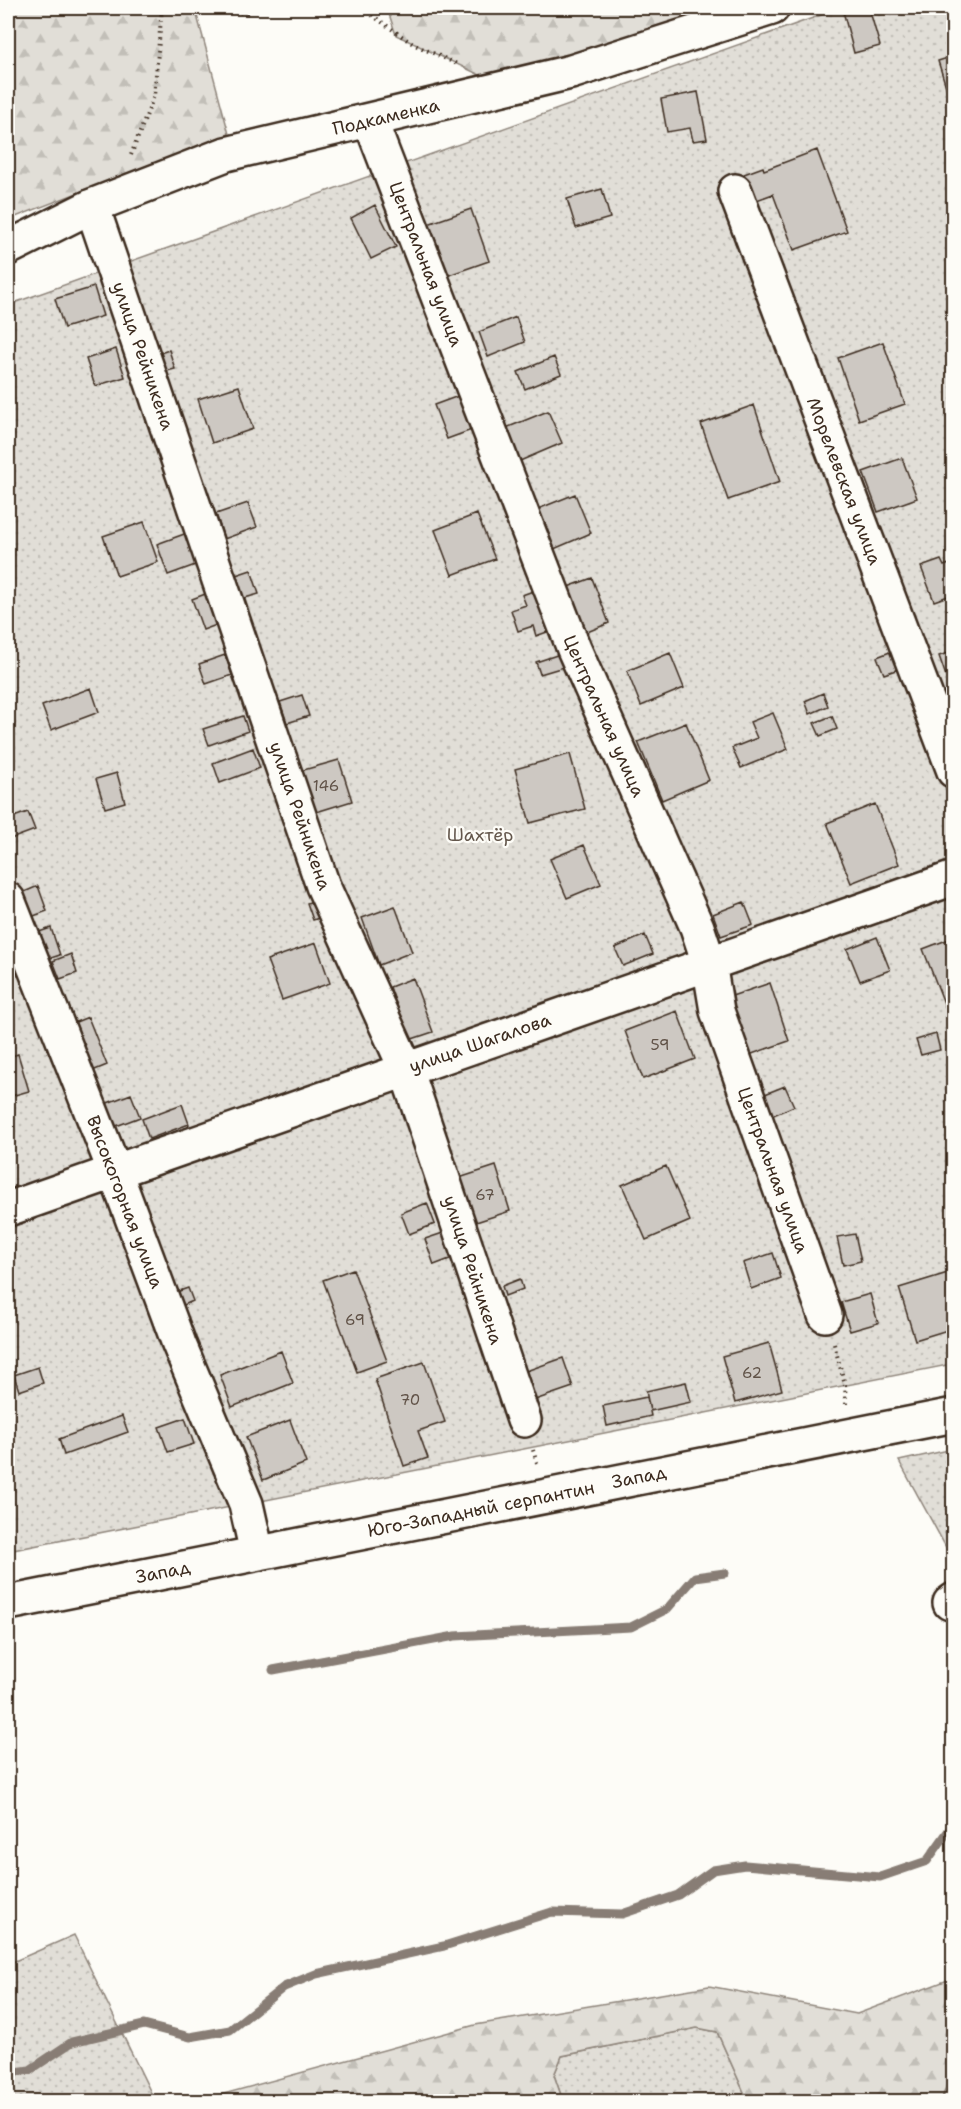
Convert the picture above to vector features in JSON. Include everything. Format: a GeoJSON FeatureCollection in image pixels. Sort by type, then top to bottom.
{"type":"FeatureCollection","features":[{"type":"Feature","properties":{"kind":"street","name":"Подкаменка"},"geometry":{"type":"LineString","coordinates":[[8,248],[92,206],[226,154],[571,72],[772,8]]}},
{"type":"Feature","properties":{"kind":"street","name":"Центральная улица"},"geometry":{"type":"LineString","coordinates":[[370,120],[574,649],[697,927],[710,963],[717,1011],[825,1315]]}},
{"type":"Feature","properties":{"kind":"street","name":"Морелевская улица"},"geometry":{"type":"LineString","coordinates":[[735,191],[954,771]]}},
{"type":"Feature","properties":{"kind":"street","name":"улица Рейникена"},"geometry":{"type":"LineString","coordinates":[[92,206],[323,886],[406,1069],[524,1420]]}},
{"type":"Feature","properties":{"kind":"street","name":"улица Шагалова"},"geometry":{"type":"LineString","coordinates":[[8,1209],[954,878]]}},
{"type":"Feature","properties":{"kind":"street","name":"Высокогорная улица"},"geometry":{"type":"LineString","coordinates":[[8,900],[115,1172],[179,1344],[246,1504],[258,1553]]}},
{"type":"Feature","properties":{"kind":"street"},"geometry":{"type":"LineString","coordinates":[[846,1436],[954,1415]]}},
{"type":"Feature","properties":{"kind":"street","name":"Юго-Западный серпантин"},"geometry":{"type":"LineString","coordinates":[[258,1553],[846,1436]]}},
{"type":"Feature","properties":{"kind":"street"},"geometry":{"type":"LineString","coordinates":[[8,1603],[258,1553]]}},
{"type":"Feature","properties":{"kind":"path"},"geometry":{"type":"LineString","coordinates":[[128,163],[154,96],[162,8]]}},
{"type":"Feature","properties":{"kind":"path"},"geometry":{"type":"LineString","coordinates":[[180,8],[247,13],[250,8]]}},
{"type":"Feature","properties":{"kind":"path"},"geometry":{"type":"LineString","coordinates":[[362,8],[413,44],[507,88]]}},
{"type":"Feature","properties":{"kind":"path"},"geometry":{"type":"LineString","coordinates":[[825,1315],[845,1385],[846,1436]]}},
{"type":"Feature","properties":{"kind":"path"},"geometry":{"type":"LineString","coordinates":[[524,1420],[546,1496]]}},
{"type":"Feature","properties":{"kind":"green space"},"geometry":{"type":"Polygon","coordinates":[[[8,8],[195,8],[229,134],[8,220],[8,8]]]}},
{"type":"Feature","properties":{"kind":"green space"},"geometry":{"type":"Polygon","coordinates":[[[387,8],[772,8],[507,88],[396,35],[387,8]]]}},
{"type":"Feature","properties":{"kind":"green space","name":"Шахтёр"},"geometry":{"type":"Polygon","coordinates":[[[841,8],[953,8],[953,1364],[8,1551],[8,305],[841,8]]]}},
{"type":"Feature","properties":{"kind":"green space"},"geometry":{"type":"Polygon","coordinates":[[[954,1449],[953,1560],[899,1461],[954,1449]]]}},
{"type":"Feature","properties":{"kind":"green space"},"geometry":{"type":"Polygon","coordinates":[[[74,1935],[155,2101],[8,2101],[8,1964],[74,1935]]]}},
{"type":"Feature","properties":{"kind":"green space"},"geometry":{"type":"Polygon","coordinates":[[[953,1978],[953,2068],[941,2101],[748,2101],[717,2032],[697,2028],[562,2056],[554,2075],[563,2101],[198,2101],[475,2025],[709,1986],[857,2014],[953,1978]]]}},
{"type":"Feature","properties":{"kind":"green space"},"geometry":{"type":"Polygon","coordinates":[[[697,2028],[717,2032],[748,2101],[563,2101],[554,2075],[562,2056],[697,2028]]]}},
{"type":"Feature","properties":{"kind":"green space"},"geometry":{"type":"Polygon","coordinates":[[[953,2068],[953,2101],[941,2101],[953,2068]]]}},
{"type":"Feature","properties":{"kind":"building"},"geometry":{"type":"Polygon","coordinates":[[[869,8],[880,46],[854,53],[843,11],[869,8]]]}},
{"type":"Feature","properties":{"kind":"building"},"geometry":{"type":"Polygon","coordinates":[[[954,56],[954,91],[948,93],[938,61],[954,56]]]}},
{"type":"Feature","properties":{"kind":"building"},"geometry":{"type":"Polygon","coordinates":[[[698,92],[707,139],[693,141],[690,128],[667,132],[661,99],[698,92]]]}},
{"type":"Feature","properties":{"kind":"building"},"geometry":{"type":"Polygon","coordinates":[[[817,150],[847,231],[794,250],[773,194],[754,201],[744,174],[763,167],[764,170],[817,150]]]}},
{"type":"Feature","properties":{"kind":"building"},"geometry":{"type":"Polygon","coordinates":[[[602,189],[610,218],[576,228],[567,199],[602,189]]]}},
{"type":"Feature","properties":{"kind":"building"},"geometry":{"type":"Polygon","coordinates":[[[375,205],[396,247],[371,259],[351,218],[375,205]]]}},
{"type":"Feature","properties":{"kind":"building"},"geometry":{"type":"Polygon","coordinates":[[[471,209],[489,261],[446,276],[428,224],[471,209]]]}},
{"type":"Feature","properties":{"kind":"building"},"geometry":{"type":"Polygon","coordinates":[[[94,287],[103,316],[64,328],[55,299],[94,287]]]}},
{"type":"Feature","properties":{"kind":"building"},"geometry":{"type":"Polygon","coordinates":[[[516,317],[525,342],[488,357],[479,332],[516,317]]]}},
{"type":"Feature","properties":{"kind":"building"},"geometry":{"type":"Polygon","coordinates":[[[883,342],[905,404],[859,420],[838,358],[883,342]]]}},
{"type":"Feature","properties":{"kind":"building"},"geometry":{"type":"Polygon","coordinates":[[[116,349],[125,377],[95,386],[86,359],[116,349]]]}},
{"type":"Feature","properties":{"kind":"building"},"geometry":{"type":"Polygon","coordinates":[[[169,350],[175,369],[163,372],[157,354],[169,350]]]}},
{"type":"Feature","properties":{"kind":"building"},"geometry":{"type":"Polygon","coordinates":[[[554,357],[561,374],[525,389],[518,372],[554,357]]]}},
{"type":"Feature","properties":{"kind":"building"},"geometry":{"type":"Polygon","coordinates":[[[239,386],[253,429],[212,443],[198,399],[239,386]]]}},
{"type":"Feature","properties":{"kind":"building"},"geometry":{"type":"Polygon","coordinates":[[[464,394],[477,428],[447,439],[434,405],[464,394]]]}},
{"type":"Feature","properties":{"kind":"building"},"geometry":{"type":"Polygon","coordinates":[[[754,405],[780,482],[728,500],[701,424],[754,405]]]}},
{"type":"Feature","properties":{"kind":"building"},"geometry":{"type":"Polygon","coordinates":[[[548,411],[562,443],[520,461],[506,428],[548,411]]]}},
{"type":"Feature","properties":{"kind":"building"},"geometry":{"type":"Polygon","coordinates":[[[902,458],[917,498],[878,512],[863,472],[902,458]]]}},
{"type":"Feature","properties":{"kind":"building"},"geometry":{"type":"Polygon","coordinates":[[[575,494],[591,533],[554,549],[538,509],[575,494]]]}},
{"type":"Feature","properties":{"kind":"building"},"geometry":{"type":"Polygon","coordinates":[[[248,503],[257,527],[224,539],[216,514],[248,503]]]}},
{"type":"Feature","properties":{"kind":"building"},"geometry":{"type":"Polygon","coordinates":[[[477,514],[495,559],[452,575],[435,530],[477,514]]]}},
{"type":"Feature","properties":{"kind":"building"},"geometry":{"type":"Polygon","coordinates":[[[144,522],[158,562],[117,576],[103,536],[144,522]]]}},
{"type":"Feature","properties":{"kind":"building"},"geometry":{"type":"Polygon","coordinates":[[[187,533],[198,564],[168,575],[157,544],[187,533]]]}},
{"type":"Feature","properties":{"kind":"building"},"geometry":{"type":"Polygon","coordinates":[[[941,560],[944,566],[954,562],[954,594],[934,601],[921,567],[941,560]]]}},
{"type":"Feature","properties":{"kind":"building"},"geometry":{"type":"Polygon","coordinates":[[[251,570],[259,594],[241,599],[233,576],[251,570]]]}},
{"type":"Feature","properties":{"kind":"building"},"geometry":{"type":"Polygon","coordinates":[[[592,578],[609,623],[585,633],[568,587],[592,578]]]}},
{"type":"Feature","properties":{"kind":"building"},"geometry":{"type":"Polygon","coordinates":[[[536,590],[550,631],[536,636],[533,626],[518,631],[511,610],[526,605],[522,595],[536,590]]]}},
{"type":"Feature","properties":{"kind":"building"},"geometry":{"type":"Polygon","coordinates":[[[208,593],[219,624],[203,630],[192,599],[208,593]]]}},
{"type":"Feature","properties":{"kind":"building"},"geometry":{"type":"Polygon","coordinates":[[[895,650],[902,668],[884,674],[877,657],[895,650]]]}},
{"type":"Feature","properties":{"kind":"building"},"geometry":{"type":"Polygon","coordinates":[[[954,651],[954,699],[939,656],[954,651]]]}},
{"type":"Feature","properties":{"kind":"building"},"geometry":{"type":"Polygon","coordinates":[[[563,653],[567,666],[540,674],[536,662],[563,653]]]}},
{"type":"Feature","properties":{"kind":"building"},"geometry":{"type":"Polygon","coordinates":[[[670,653],[684,688],[641,706],[627,671],[670,653]]]}},
{"type":"Feature","properties":{"kind":"building"},"geometry":{"type":"Polygon","coordinates":[[[225,655],[232,675],[206,684],[199,664],[225,655]]]}},
{"type":"Feature","properties":{"kind":"building"},"geometry":{"type":"Polygon","coordinates":[[[91,688],[99,712],[51,730],[42,706],[91,688]]]}},
{"type":"Feature","properties":{"kind":"building"},"geometry":{"type":"Polygon","coordinates":[[[823,693],[828,706],[810,714],[805,701],[823,693]]]}},
{"type":"Feature","properties":{"kind":"building"},"geometry":{"type":"Polygon","coordinates":[[[302,695],[309,716],[287,723],[280,702],[302,695]]]}},
{"type":"Feature","properties":{"kind":"building"},"geometry":{"type":"Polygon","coordinates":[[[773,713],[788,749],[741,768],[732,748],[757,738],[750,722],[773,713]]]}},
{"type":"Feature","properties":{"kind":"building"},"geometry":{"type":"Polygon","coordinates":[[[243,716],[248,731],[209,745],[203,729],[243,716]]]}},
{"type":"Feature","properties":{"kind":"building"},"geometry":{"type":"Polygon","coordinates":[[[832,716],[837,729],[820,736],[814,723],[832,716]]]}},
{"type":"Feature","properties":{"kind":"building"},"geometry":{"type":"Polygon","coordinates":[[[686,723],[709,780],[662,800],[638,742],[686,723]]]}},
{"type":"Feature","properties":{"kind":"building"},"geometry":{"type":"Polygon","coordinates":[[[253,748],[260,768],[220,783],[213,763],[253,748]]]}},
{"type":"Feature","properties":{"kind":"building"},"geometry":{"type":"Polygon","coordinates":[[[570,754],[585,809],[530,823],[515,769],[570,754]]]}},
{"type":"Feature","properties":{"kind":"building"},"geometry":{"type":"Polygon","coordinates":[[[339,760],[352,801],[313,813],[300,771],[339,760]]]}},
{"type":"Feature","properties":{"kind":"building"},"geometry":{"type":"Polygon","coordinates":[[[117,773],[125,802],[105,808],[96,779],[117,773]]]}},
{"type":"Feature","properties":{"kind":"building"},"geometry":{"type":"Polygon","coordinates":[[[875,804],[899,864],[851,883],[827,823],[875,804]]]}},
{"type":"Feature","properties":{"kind":"building"},"geometry":{"type":"Polygon","coordinates":[[[28,812],[35,830],[8,840],[8,819],[28,812]]]}},
{"type":"Feature","properties":{"kind":"building"},"geometry":{"type":"Polygon","coordinates":[[[584,845],[601,884],[567,898],[550,859],[584,845]]]}},
{"type":"Feature","properties":{"kind":"building"},"geometry":{"type":"Polygon","coordinates":[[[38,886],[47,911],[31,917],[22,893],[38,886]]]}},
{"type":"Feature","properties":{"kind":"building"},"geometry":{"type":"Polygon","coordinates":[[[316,900],[322,917],[313,920],[307,903],[316,900]]]}},
{"type":"Feature","properties":{"kind":"building"},"geometry":{"type":"Polygon","coordinates":[[[744,902],[753,925],[721,936],[713,914],[744,902]]]}},
{"type":"Feature","properties":{"kind":"building"},"geometry":{"type":"Polygon","coordinates":[[[395,906],[412,952],[379,965],[362,918],[395,906]]]}},
{"type":"Feature","properties":{"kind":"building"},"geometry":{"type":"Polygon","coordinates":[[[51,928],[60,955],[45,960],[36,933],[51,928]]]}},
{"type":"Feature","properties":{"kind":"building"},"geometry":{"type":"Polygon","coordinates":[[[645,935],[653,954],[623,966],[615,948],[645,935]]]}},
{"type":"Feature","properties":{"kind":"building"},"geometry":{"type":"Polygon","coordinates":[[[877,937],[890,970],[860,981],[847,949],[877,937]]]}},
{"type":"Feature","properties":{"kind":"building"},"geometry":{"type":"Polygon","coordinates":[[[952,938],[954,942],[954,1029],[923,949],[952,938]]]}},
{"type":"Feature","properties":{"kind":"building"},"geometry":{"type":"Polygon","coordinates":[[[316,943],[330,983],[282,1000],[267,960],[316,943]]]}},
{"type":"Feature","properties":{"kind":"building"},"geometry":{"type":"Polygon","coordinates":[[[71,954],[77,973],[60,979],[53,961],[71,954]]]}},
{"type":"Feature","properties":{"kind":"building"},"geometry":{"type":"Polygon","coordinates":[[[413,978],[433,1032],[409,1040],[390,987],[413,978]]]}},
{"type":"Feature","properties":{"kind":"building"},"geometry":{"type":"Polygon","coordinates":[[[770,983],[789,1041],[749,1055],[729,997],[770,983]]]}},
{"type":"Feature","properties":{"kind":"building"},"geometry":{"type":"Polygon","coordinates":[[[677,1011],[695,1059],[643,1079],[625,1031],[677,1011]]]}},
{"type":"Feature","properties":{"kind":"building"},"geometry":{"type":"Polygon","coordinates":[[[88,1017],[107,1065],[90,1072],[71,1024],[88,1017]]]}},
{"type":"Feature","properties":{"kind":"building"},"geometry":{"type":"Polygon","coordinates":[[[936,1034],[940,1050],[921,1055],[916,1040],[936,1034]]]}},
{"type":"Feature","properties":{"kind":"building"},"geometry":{"type":"Polygon","coordinates":[[[18,1054],[29,1091],[8,1097],[8,1057],[18,1054]]]}},
{"type":"Feature","properties":{"kind":"building"},"geometry":{"type":"Polygon","coordinates":[[[785,1086],[794,1106],[769,1117],[760,1096],[785,1086]]]}},
{"type":"Feature","properties":{"kind":"building"},"geometry":{"type":"Polygon","coordinates":[[[131,1094],[140,1117],[111,1128],[102,1105],[131,1094]]]}},
{"type":"Feature","properties":{"kind":"building"},"geometry":{"type":"Polygon","coordinates":[[[182,1104],[189,1124],[149,1139],[142,1119],[182,1104]]]}},
{"type":"Feature","properties":{"kind":"building"},"geometry":{"type":"Polygon","coordinates":[[[496,1166],[510,1211],[473,1223],[459,1178],[496,1166]]]}},
{"type":"Feature","properties":{"kind":"building"},"geometry":{"type":"Polygon","coordinates":[[[666,1166],[690,1221],[646,1240],[622,1185],[666,1166]]]}},
{"type":"Feature","properties":{"kind":"building"},"geometry":{"type":"Polygon","coordinates":[[[954,1172],[954,1191],[948,1174],[954,1172]]]}},
{"type":"Feature","properties":{"kind":"building"},"geometry":{"type":"Polygon","coordinates":[[[427,1203],[435,1224],[409,1234],[401,1213],[427,1203]]]}},
{"type":"Feature","properties":{"kind":"building"},"geometry":{"type":"Polygon","coordinates":[[[446,1232],[455,1257],[434,1265],[425,1239],[446,1232]]]}},
{"type":"Feature","properties":{"kind":"building"},"geometry":{"type":"Polygon","coordinates":[[[855,1234],[861,1261],[843,1265],[837,1237],[855,1234]]]}},
{"type":"Feature","properties":{"kind":"building"},"geometry":{"type":"Polygon","coordinates":[[[773,1253],[781,1278],[751,1289],[743,1263],[773,1253]]]}},
{"type":"Feature","properties":{"kind":"building"},"geometry":{"type":"Polygon","coordinates":[[[353,1269],[387,1361],[357,1372],[323,1280],[353,1269]]]}},
{"type":"Feature","properties":{"kind":"building"},"geometry":{"type":"Polygon","coordinates":[[[951,1272],[954,1279],[954,1328],[915,1340],[899,1288],[951,1272]]]}},
{"type":"Feature","properties":{"kind":"building"},"geometry":{"type":"Polygon","coordinates":[[[520,1279],[523,1289],[505,1296],[502,1286],[520,1279]]]}},
{"type":"Feature","properties":{"kind":"building"},"geometry":{"type":"Polygon","coordinates":[[[188,1288],[193,1301],[177,1308],[171,1294],[188,1288]]]}},
{"type":"Feature","properties":{"kind":"building"},"geometry":{"type":"Polygon","coordinates":[[[870,1294],[878,1323],[850,1331],[841,1302],[870,1294]]]}},
{"type":"Feature","properties":{"kind":"building"},"geometry":{"type":"Polygon","coordinates":[[[769,1343],[782,1390],[735,1403],[722,1356],[769,1343]]]}},
{"type":"Feature","properties":{"kind":"building"},"geometry":{"type":"Polygon","coordinates":[[[281,1351],[293,1383],[232,1407],[220,1375],[281,1351]]]}},
{"type":"Feature","properties":{"kind":"building"},"geometry":{"type":"Polygon","coordinates":[[[563,1358],[573,1387],[535,1400],[526,1371],[563,1358]]]}},
{"type":"Feature","properties":{"kind":"building"},"geometry":{"type":"Polygon","coordinates":[[[424,1362],[445,1422],[418,1431],[428,1458],[404,1466],[375,1379],[424,1362]]]}},
{"type":"Feature","properties":{"kind":"building"},"geometry":{"type":"Polygon","coordinates":[[[38,1367],[43,1383],[19,1391],[14,1375],[38,1367]]]}},
{"type":"Feature","properties":{"kind":"building"},"geometry":{"type":"Polygon","coordinates":[[[686,1382],[691,1402],[650,1411],[646,1391],[686,1382]]]}},
{"type":"Feature","properties":{"kind":"building"},"geometry":{"type":"Polygon","coordinates":[[[647,1397],[651,1416],[607,1426],[603,1406],[647,1397]]]}},
{"type":"Feature","properties":{"kind":"building"},"geometry":{"type":"Polygon","coordinates":[[[122,1416],[128,1432],[64,1455],[59,1439],[122,1416]]]}},
{"type":"Feature","properties":{"kind":"building"},"geometry":{"type":"Polygon","coordinates":[[[185,1418],[194,1444],[168,1452],[159,1427],[185,1418]]]}},
{"type":"Feature","properties":{"kind":"building"},"geometry":{"type":"Polygon","coordinates":[[[290,1420],[306,1463],[263,1480],[246,1437],[290,1420]]]}},
{"type":"Feature","properties":{"kind":"waterway"},"geometry":{"type":"LineString","coordinates":[[273,1670],[455,1636],[631,1627],[667,1609],[695,1577],[725,1573]]}},
{"type":"Feature","properties":{"kind":"waterway"},"geometry":{"type":"LineString","coordinates":[[8,2073],[30,2070],[72,2042],[144,2025],[190,2037],[230,2030],[284,1987],[316,1974],[444,1946],[552,1912],[622,1914],[678,1895],[713,1870],[745,1865],[880,1877],[927,1861],[954,1823]]}}]}
